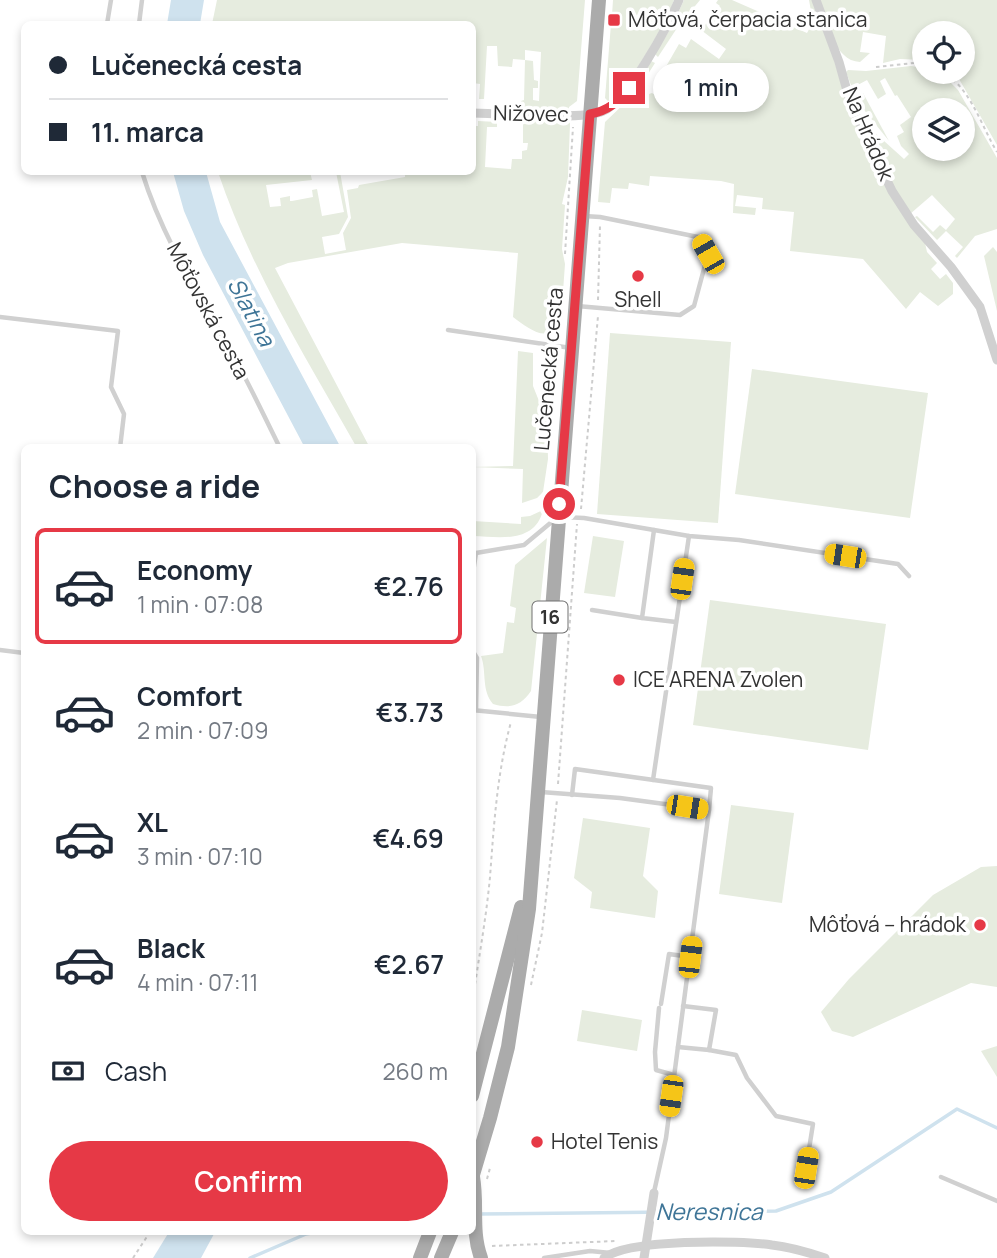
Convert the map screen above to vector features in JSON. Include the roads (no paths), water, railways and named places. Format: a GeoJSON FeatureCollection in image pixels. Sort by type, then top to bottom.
{"type":"FeatureCollection","features":[{"type":"Feature","properties":{"kind":"main road","name":"Lučenecká cesta"},"geometry":{"type":"LineString","coordinates":[[476,1166],[508,1046],[529,909],[599,0]]}},
{"type":"Feature","properties":{"kind":"main road","name":"Lučenecká cesta"},"geometry":{"type":"LineString","coordinates":[[476,1080],[531,866]]}},
{"type":"Feature","properties":{"kind":"main road"},"geometry":{"type":"LineString","coordinates":[[419,1258],[429,1235]]}},
{"type":"Feature","properties":{"kind":"main road"},"geometry":{"type":"LineString","coordinates":[[441,1258],[451,1235]]}},
{"type":"Feature","properties":{"kind":"main road"},"geometry":{"type":"LineString","coordinates":[[476,1235],[483,1252]]}},
{"type":"Feature","properties":{"kind":"street"},"geometry":{"type":"LineString","coordinates":[[590,114],[603,111],[618,102],[629,88],[679,0]]}},
{"type":"Feature","properties":{"kind":"street","name":"Na Hrádok"},"geometry":{"type":"LineString","coordinates":[[816,0],[839,62],[851,105],[892,191],[914,225],[951,267],[980,307],[997,360]]}},
{"type":"Feature","properties":{"kind":"street","name":"Nižovec"},"geometry":{"type":"LineString","coordinates":[[476,113],[590,114]]}},
{"type":"Feature","properties":{"kind":"street"},"geometry":{"type":"LineString","coordinates":[[644,1258],[654,1193]]}},
{"type":"Feature","properties":{"kind":"street"},"geometry":{"type":"LineString","coordinates":[[608,1255],[646,1246],[748,1243],[772,1245],[825,1258]]}},
{"type":"Feature","properties":{"kind":"lane"},"geometry":{"type":"LineString","coordinates":[[108,21],[111,0]]}},
{"type":"Feature","properties":{"kind":"lane"},"geometry":{"type":"LineString","coordinates":[[139,21],[142,0]]}},
{"type":"Feature","properties":{"kind":"lane","name":"Môťovská cesta"},"geometry":{"type":"LineString","coordinates":[[143,175],[152,203],[177,255],[278,444]]}},
{"type":"Feature","properties":{"kind":"lane"},"geometry":{"type":"LineString","coordinates":[[576,306],[680,315],[694,306],[708,254],[698,237],[583,216]]}},
{"type":"Feature","properties":{"kind":"lane"},"geometry":{"type":"LineString","coordinates":[[0,317],[118,331],[111,387],[124,414],[120,444]]}},
{"type":"Feature","properties":{"kind":"lane"},"geometry":{"type":"LineString","coordinates":[[448,330],[572,349]]}},
{"type":"Feature","properties":{"kind":"lane"},"geometry":{"type":"LineString","coordinates":[[476,553],[523,545],[558,516],[578,517],[689,536],[738,540],[898,564],[909,576]]}},
{"type":"Feature","properties":{"kind":"lane"},"geometry":{"type":"LineString","coordinates":[[642,618],[654,530]]}},
{"type":"Feature","properties":{"kind":"lane"},"geometry":{"type":"LineString","coordinates":[[653,780],[689,536]]}},
{"type":"Feature","properties":{"kind":"lane"},"geometry":{"type":"LineString","coordinates":[[592,610],[676,622]]}},
{"type":"Feature","properties":{"kind":"lane"},"geometry":{"type":"LineString","coordinates":[[0,650],[21,653]]}},
{"type":"Feature","properties":{"kind":"lane"},"geometry":{"type":"LineString","coordinates":[[476,657],[476,676]]}},
{"type":"Feature","properties":{"kind":"lane"},"geometry":{"type":"LineString","coordinates":[[476,710],[542,717]]}},
{"type":"Feature","properties":{"kind":"lane"},"geometry":{"type":"LineString","coordinates":[[572,795],[575,769],[711,789],[666,1138],[654,1193]]}},
{"type":"Feature","properties":{"kind":"lane"},"geometry":{"type":"LineString","coordinates":[[536,792],[620,797],[709,810]]}},
{"type":"Feature","properties":{"kind":"lane"},"geometry":{"type":"LineString","coordinates":[[674,1075],[656,1070],[655,1052],[660,1006],[669,954],[690,957]]}},
{"type":"Feature","properties":{"kind":"lane"},"geometry":{"type":"LineString","coordinates":[[683,1006],[716,1010],[709,1051]]}},
{"type":"Feature","properties":{"kind":"lane"},"geometry":{"type":"LineString","coordinates":[[678,1047],[736,1055],[747,1078],[776,1116],[813,1124],[806,1168]]}},
{"type":"Feature","properties":{"kind":"lane"},"geometry":{"type":"LineString","coordinates":[[941,1177],[997,1202]]}},
{"type":"Feature","properties":{"kind":"lane"},"geometry":{"type":"LineString","coordinates":[[544,1258],[574,1256],[590,1251],[608,1255]]}},
{"type":"Feature","properties":{"kind":"water"},"geometry":{"type":"Polygon","coordinates":[[[171,0],[204,0],[200,21],[168,21],[171,0]]]}},
{"type":"Feature","properties":{"kind":"water","name":"Slatina"},"geometry":{"type":"Polygon","coordinates":[[[174,175],[207,175],[220,222],[339,444],[303,444],[203,255],[184,211],[174,175]]]}},
{"type":"Feature","properties":{"kind":"water"},"geometry":{"type":"Polygon","coordinates":[[[167,1235],[213,1235],[201,1258],[153,1258],[167,1235]]]}},
{"type":"Feature","properties":{"kind":"waterway","name":"Neresnica"},"geometry":{"type":"LineString","coordinates":[[478,1214],[776,1211],[831,1192],[957,1109],[997,1128]]}},
{"type":"Feature","properties":{"kind":"waterway","name":"Neresnica"},"geometry":{"type":"LineString","coordinates":[[250,1258],[304,1235]]}},
{"type":"Feature","properties":{"kind":"place","name":"Môťová, čerpacia stanica"},"geometry":{"type":"Point","coordinates":[614,20]}},
{"type":"Feature","properties":{"kind":"place","name":"Shell"},"geometry":{"type":"Point","coordinates":[638,276]}},
{"type":"Feature","properties":{"kind":"place","name":"ICE ARENA Zvolen"},"geometry":{"type":"Point","coordinates":[619,680]}},
{"type":"Feature","properties":{"kind":"place","name":"Môťová – hrádok"},"geometry":{"type":"Point","coordinates":[980,925]}},
{"type":"Feature","properties":{"kind":"place","name":"Hotel Tenis"},"geometry":{"type":"Point","coordinates":[537,1142]}}]}
